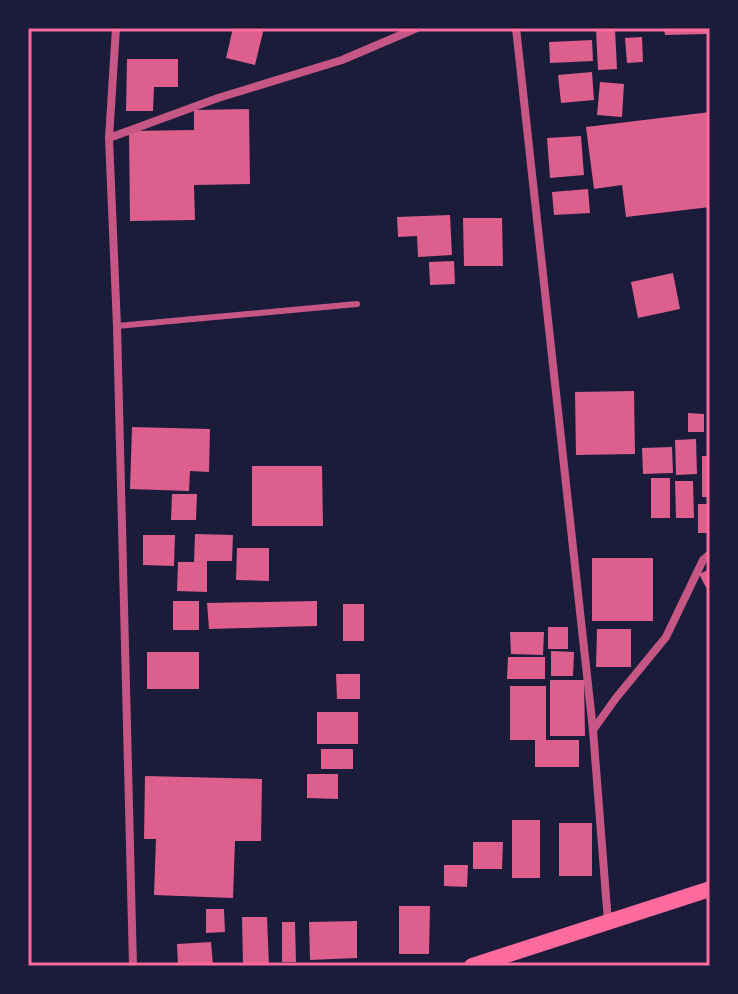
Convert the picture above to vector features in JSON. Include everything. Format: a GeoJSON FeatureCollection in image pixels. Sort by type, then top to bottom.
{"type":"FeatureCollection","features":[{"type":"Feature","properties":{"kind":"main road"},"geometry":{"type":"LineString","coordinates":[[472,966],[710,889]]}},
{"type":"Feature","properties":{"kind":"street"},"geometry":{"type":"LineString","coordinates":[[116,28],[109,138],[117,326],[133,966]]}},
{"type":"Feature","properties":{"kind":"street"},"geometry":{"type":"LineString","coordinates":[[109,138],[218,98],[342,60],[417,28]]}},
{"type":"Feature","properties":{"kind":"street"},"geometry":{"type":"LineString","coordinates":[[516,28],[593,730],[608,922]]}},
{"type":"Feature","properties":{"kind":"street"},"geometry":{"type":"LineString","coordinates":[[593,730],[666,637],[703,560],[710,554]]}},
{"type":"Feature","properties":{"kind":"lane"},"geometry":{"type":"LineString","coordinates":[[117,326],[357,304]]}},
{"type":"Feature","properties":{"kind":"building"},"geometry":{"type":"Polygon","coordinates":[[[233,28],[264,28],[255,65],[226,58],[233,28]]]}},
{"type":"Feature","properties":{"kind":"building"},"geometry":{"type":"Polygon","coordinates":[[[664,28],[707,28],[708,34],[665,35],[664,28]]]}},
{"type":"Feature","properties":{"kind":"building"},"geometry":{"type":"Polygon","coordinates":[[[615,29],[617,69],[598,70],[596,30],[615,29]]]}},
{"type":"Feature","properties":{"kind":"building"},"geometry":{"type":"Polygon","coordinates":[[[642,37],[643,62],[627,63],[625,38],[642,37]]]}},
{"type":"Feature","properties":{"kind":"building"},"geometry":{"type":"Polygon","coordinates":[[[592,40],[593,61],[550,63],[549,42],[592,40]]]}},
{"type":"Feature","properties":{"kind":"building"},"geometry":{"type":"Polygon","coordinates":[[[127,59],[178,59],[178,87],[154,87],[153,111],[126,111],[127,59]]]}},
{"type":"Feature","properties":{"kind":"building"},"geometry":{"type":"Polygon","coordinates":[[[592,72],[594,100],[561,103],[558,75],[592,72]]]}},
{"type":"Feature","properties":{"kind":"building"},"geometry":{"type":"Polygon","coordinates":[[[600,82],[624,84],[622,117],[597,115],[600,82]]]}},
{"type":"Feature","properties":{"kind":"building"},"geometry":{"type":"Polygon","coordinates":[[[249,109],[250,184],[194,185],[195,220],[130,221],[129,131],[194,130],[194,110],[249,109]]]}},
{"type":"Feature","properties":{"kind":"building"},"geometry":{"type":"Polygon","coordinates":[[[710,112],[710,207],[626,217],[622,185],[594,189],[586,127],[710,112]]]}},
{"type":"Feature","properties":{"kind":"building"},"geometry":{"type":"Polygon","coordinates":[[[581,136],[584,175],[550,178],[547,138],[581,136]]]}},
{"type":"Feature","properties":{"kind":"building"},"geometry":{"type":"Polygon","coordinates":[[[588,189],[590,213],[554,215],[552,192],[588,189]]]}},
{"type":"Feature","properties":{"kind":"building"},"geometry":{"type":"Polygon","coordinates":[[[450,215],[452,255],[418,257],[417,236],[398,237],[397,217],[450,215]]]}},
{"type":"Feature","properties":{"kind":"building"},"geometry":{"type":"Polygon","coordinates":[[[463,218],[502,218],[503,266],[464,266],[463,218]]]}},
{"type":"Feature","properties":{"kind":"building"},"geometry":{"type":"Polygon","coordinates":[[[454,261],[455,284],[430,285],[429,262],[454,261]]]}},
{"type":"Feature","properties":{"kind":"building"},"geometry":{"type":"Polygon","coordinates":[[[673,273],[680,309],[638,318],[631,282],[673,273]]]}},
{"type":"Feature","properties":{"kind":"building"},"geometry":{"type":"Polygon","coordinates":[[[634,391],[635,454],[576,455],[575,392],[634,391]]]}},
{"type":"Feature","properties":{"kind":"building"},"geometry":{"type":"Polygon","coordinates":[[[688,413],[704,414],[704,432],[688,432],[688,413]]]}},
{"type":"Feature","properties":{"kind":"building"},"geometry":{"type":"Polygon","coordinates":[[[132,427],[210,429],[209,472],[190,471],[189,491],[130,489],[132,427]]]}},
{"type":"Feature","properties":{"kind":"building"},"geometry":{"type":"Polygon","coordinates":[[[696,439],[697,474],[676,475],[675,440],[696,439]]]}},
{"type":"Feature","properties":{"kind":"building"},"geometry":{"type":"Polygon","coordinates":[[[672,447],[673,473],[643,474],[642,448],[672,447]]]}},
{"type":"Feature","properties":{"kind":"building"},"geometry":{"type":"Polygon","coordinates":[[[702,456],[710,456],[710,497],[702,497],[702,456]]]}},
{"type":"Feature","properties":{"kind":"building"},"geometry":{"type":"Polygon","coordinates":[[[252,466],[322,466],[323,526],[252,526],[252,466]]]}},
{"type":"Feature","properties":{"kind":"building"},"geometry":{"type":"Polygon","coordinates":[[[651,478],[670,478],[670,518],[651,518],[651,478]]]}},
{"type":"Feature","properties":{"kind":"building"},"geometry":{"type":"Polygon","coordinates":[[[675,481],[693,481],[694,518],[676,518],[675,481]]]}},
{"type":"Feature","properties":{"kind":"building"},"geometry":{"type":"Polygon","coordinates":[[[172,494],[197,494],[196,520],[171,520],[172,494]]]}},
{"type":"Feature","properties":{"kind":"building"},"geometry":{"type":"Polygon","coordinates":[[[698,504],[710,504],[710,533],[698,533],[698,504]]]}},
{"type":"Feature","properties":{"kind":"building"},"geometry":{"type":"Polygon","coordinates":[[[195,534],[233,535],[232,561],[207,561],[207,592],[177,591],[178,562],[194,562],[195,534]]]}},
{"type":"Feature","properties":{"kind":"building"},"geometry":{"type":"Polygon","coordinates":[[[143,535],[175,535],[174,566],[143,565],[143,535]]]}},
{"type":"Feature","properties":{"kind":"building"},"geometry":{"type":"Polygon","coordinates":[[[237,548],[269,548],[269,581],[236,580],[237,548]]]}},
{"type":"Feature","properties":{"kind":"building"},"geometry":{"type":"Polygon","coordinates":[[[592,558],[653,558],[653,621],[592,621],[592,558]]]}},
{"type":"Feature","properties":{"kind":"building"},"geometry":{"type":"Polygon","coordinates":[[[710,569],[710,595],[699,574],[710,569]]]}},
{"type":"Feature","properties":{"kind":"building"},"geometry":{"type":"Polygon","coordinates":[[[173,601],[199,601],[199,630],[173,630],[173,601]]]}},
{"type":"Feature","properties":{"kind":"building"},"geometry":{"type":"Polygon","coordinates":[[[317,601],[317,626],[209,629],[207,603],[317,601]]]}},
{"type":"Feature","properties":{"kind":"building"},"geometry":{"type":"Polygon","coordinates":[[[343,604],[364,604],[364,641],[343,641],[343,604]]]}},
{"type":"Feature","properties":{"kind":"building"},"geometry":{"type":"Polygon","coordinates":[[[548,627],[568,627],[568,649],[548,649],[548,627]]]}},
{"type":"Feature","properties":{"kind":"building"},"geometry":{"type":"Polygon","coordinates":[[[597,629],[631,629],[631,667],[596,667],[597,629]]]}},
{"type":"Feature","properties":{"kind":"building"},"geometry":{"type":"Polygon","coordinates":[[[510,632],[544,632],[543,655],[511,654],[510,632]]]}},
{"type":"Feature","properties":{"kind":"building"},"geometry":{"type":"Polygon","coordinates":[[[551,651],[574,652],[573,676],[551,676],[551,651]]]}},
{"type":"Feature","properties":{"kind":"building"},"geometry":{"type":"Polygon","coordinates":[[[147,652],[199,652],[199,689],[147,689],[147,652]]]}},
{"type":"Feature","properties":{"kind":"building"},"geometry":{"type":"Polygon","coordinates":[[[508,657],[545,657],[545,679],[507,679],[508,657]]]}},
{"type":"Feature","properties":{"kind":"building"},"geometry":{"type":"Polygon","coordinates":[[[336,674],[360,674],[360,699],[337,699],[336,674]]]}},
{"type":"Feature","properties":{"kind":"building"},"geometry":{"type":"Polygon","coordinates":[[[550,680],[584,680],[585,736],[550,736],[550,680]]]}},
{"type":"Feature","properties":{"kind":"building"},"geometry":{"type":"Polygon","coordinates":[[[510,686],[546,686],[546,740],[579,740],[579,767],[535,767],[535,740],[510,740],[510,686]]]}},
{"type":"Feature","properties":{"kind":"building"},"geometry":{"type":"Polygon","coordinates":[[[317,712],[358,712],[358,744],[317,744],[317,712]]]}},
{"type":"Feature","properties":{"kind":"building"},"geometry":{"type":"Polygon","coordinates":[[[321,749],[353,749],[353,769],[321,769],[321,749]]]}},
{"type":"Feature","properties":{"kind":"building"},"geometry":{"type":"Polygon","coordinates":[[[307,774],[338,774],[338,799],[307,798],[307,774]]]}},
{"type":"Feature","properties":{"kind":"building"},"geometry":{"type":"Polygon","coordinates":[[[145,776],[262,779],[261,841],[235,841],[233,898],[154,895],[156,839],[144,839],[145,776]]]}},
{"type":"Feature","properties":{"kind":"building"},"geometry":{"type":"Polygon","coordinates":[[[512,820],[540,820],[540,878],[512,878],[512,820]]]}},
{"type":"Feature","properties":{"kind":"building"},"geometry":{"type":"Polygon","coordinates":[[[559,823],[592,823],[592,876],[559,876],[559,823]]]}},
{"type":"Feature","properties":{"kind":"building"},"geometry":{"type":"Polygon","coordinates":[[[473,842],[503,842],[502,869],[473,869],[473,842]]]}},
{"type":"Feature","properties":{"kind":"building"},"geometry":{"type":"Polygon","coordinates":[[[444,865],[468,865],[467,887],[444,886],[444,865]]]}},
{"type":"Feature","properties":{"kind":"building"},"geometry":{"type":"Polygon","coordinates":[[[399,906],[430,906],[429,954],[399,954],[399,906]]]}},
{"type":"Feature","properties":{"kind":"building"},"geometry":{"type":"Polygon","coordinates":[[[206,909],[224,909],[225,932],[206,933],[206,909]]]}},
{"type":"Feature","properties":{"kind":"building"},"geometry":{"type":"Polygon","coordinates":[[[242,917],[267,917],[269,966],[243,966],[242,917]]]}},
{"type":"Feature","properties":{"kind":"building"},"geometry":{"type":"Polygon","coordinates":[[[357,921],[357,958],[310,960],[309,922],[357,921]]]}},
{"type":"Feature","properties":{"kind":"building"},"geometry":{"type":"Polygon","coordinates":[[[282,922],[295,922],[296,962],[282,962],[282,922]]]}},
{"type":"Feature","properties":{"kind":"building"},"geometry":{"type":"Polygon","coordinates":[[[211,942],[213,966],[178,966],[177,944],[211,942]]]}}]}
